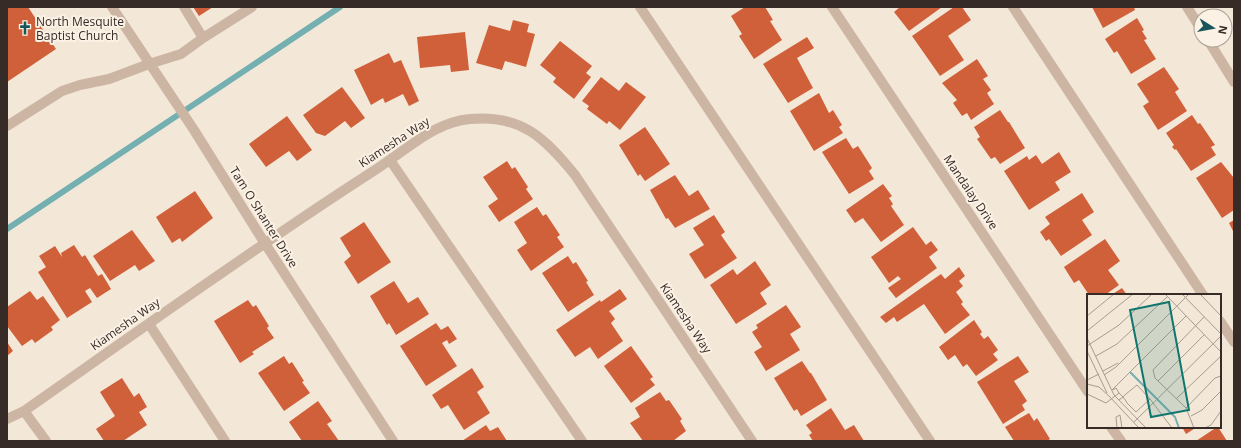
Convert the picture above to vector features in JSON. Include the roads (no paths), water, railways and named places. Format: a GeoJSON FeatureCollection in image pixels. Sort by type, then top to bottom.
{"type":"FeatureCollection","features":[{"type":"Feature","properties":{"kind":"street","name":"Tam O Shanter Drive"},"geometry":{"type":"LineString","coordinates":[[112,7],[194,130],[264,242],[393,441]]}},
{"type":"Feature","properties":{"kind":"street"},"geometry":{"type":"LineString","coordinates":[[184,7],[203,38]]}},
{"type":"Feature","properties":{"kind":"street"},"geometry":{"type":"LineString","coordinates":[[7,126],[62,91],[80,85],[109,79],[149,64],[182,54],[203,38],[252,7]]}},
{"type":"Feature","properties":{"kind":"street"},"geometry":{"type":"LineString","coordinates":[[640,7],[930,441]]}},
{"type":"Feature","properties":{"kind":"street","name":"Mandalay Drive"},"geometry":{"type":"LineString","coordinates":[[832,7],[1087,390]]}},
{"type":"Feature","properties":{"kind":"street"},"geometry":{"type":"LineString","coordinates":[[1013,7],[1202,294]]}},
{"type":"Feature","properties":{"kind":"street"},"geometry":{"type":"LineString","coordinates":[[1187,7],[1193,16]]}},
{"type":"Feature","properties":{"kind":"street"},"geometry":{"type":"LineString","coordinates":[[1213,48],[1234,82]]}},
{"type":"Feature","properties":{"kind":"street","name":"Kiamesha Way"},"geometry":{"type":"LineString","coordinates":[[7,419],[24,411],[264,242],[390,160],[426,134],[446,124],[470,119],[494,120],[519,125],[538,135],[558,154],[575,175],[752,441]]}},
{"type":"Feature","properties":{"kind":"street"},"geometry":{"type":"LineString","coordinates":[[390,160],[582,441]]}},
{"type":"Feature","properties":{"kind":"street"},"geometry":{"type":"LineString","coordinates":[[1221,322],[1234,342]]}},
{"type":"Feature","properties":{"kind":"street"},"geometry":{"type":"LineString","coordinates":[[148,324],[224,441]]}},
{"type":"Feature","properties":{"kind":"street"},"geometry":{"type":"LineString","coordinates":[[24,411],[46,441]]}},
{"type":"Feature","properties":{"kind":"street"},"geometry":{"type":"LineString","coordinates":[[1113,428],[1121,441]]}},
{"type":"Feature","properties":{"kind":"waterway"},"geometry":{"type":"LineString","coordinates":[[7,229],[340,7]]}},
{"type":"Feature","properties":{"kind":"place","name":"North Mesquite Baptist Church"},"geometry":{"type":"Point","coordinates":[25,28]}}]}
